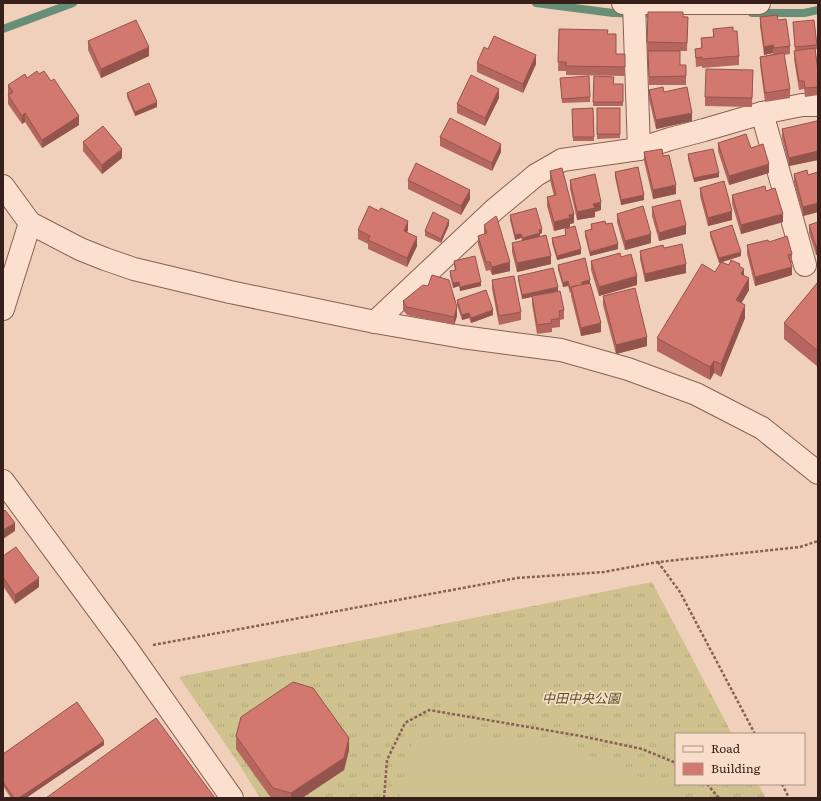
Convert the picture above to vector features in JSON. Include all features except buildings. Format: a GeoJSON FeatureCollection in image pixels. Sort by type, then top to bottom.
{"type":"FeatureCollection","features":[{"type":"Feature","properties":{"kind":"street"},"geometry":{"type":"LineString","coordinates":[[639,149],[629,3],[759,3]]}},
{"type":"Feature","properties":{"kind":"street"},"geometry":{"type":"LineString","coordinates":[[375,322],[494,210],[536,175],[562,160],[639,149],[762,113],[802,105],[818,105]]}},
{"type":"Feature","properties":{"kind":"street"},"geometry":{"type":"LineString","coordinates":[[762,113],[805,265]]}},
{"type":"Feature","properties":{"kind":"street"},"geometry":{"type":"LineString","coordinates":[[3,186],[30,224],[80,249],[134,268],[230,292],[375,322],[462,337],[561,350],[628,369],[696,394],[762,428],[818,473]]}},
{"type":"Feature","properties":{"kind":"street"},"geometry":{"type":"LineString","coordinates":[[3,309],[30,224]]}},
{"type":"Feature","properties":{"kind":"street"},"geometry":{"type":"LineString","coordinates":[[3,481],[128,650],[232,798]]}},
{"type":"Feature","properties":{"kind":"path"},"geometry":{"type":"LineString","coordinates":[[128,650],[517,578],[604,572],[658,562],[800,547],[818,541]]}},
{"type":"Feature","properties":{"kind":"path"},"geometry":{"type":"LineString","coordinates":[[658,562],[680,592],[754,733]]}},
{"type":"Feature","properties":{"kind":"path"},"geometry":{"type":"LineString","coordinates":[[384,798],[387,760],[405,723],[429,710],[642,748],[675,763]]}},
{"type":"Feature","properties":{"kind":"path"},"geometry":{"type":"LineString","coordinates":[[708,785],[719,798]]}},
{"type":"Feature","properties":{"kind":"path"},"geometry":{"type":"LineString","coordinates":[[782,785],[789,798]]}},
{"type":"Feature","properties":{"kind":"green space","name":"中田中央公園"},"geometry":{"type":"Polygon","coordinates":[[[652,582],[731,733],[675,733],[675,785],[759,785],[766,798],[260,798],[237,761],[179,677],[652,582]]]}},
{"type":"Feature","properties":{"kind":"green space"},"geometry":{"type":"Polygon","coordinates":[[[413,739],[553,740],[678,793],[683,798],[399,798],[413,739]]]}},
{"type":"Feature","properties":{"kind":"waterway"},"geometry":{"type":"LineString","coordinates":[[3,29],[73,3]]}},
{"type":"Feature","properties":{"kind":"waterway"},"geometry":{"type":"LineString","coordinates":[[536,3],[613,13],[659,14]]}},
{"type":"Feature","properties":{"kind":"waterway"},"geometry":{"type":"LineString","coordinates":[[752,13],[804,13],[818,10]]}}]}
